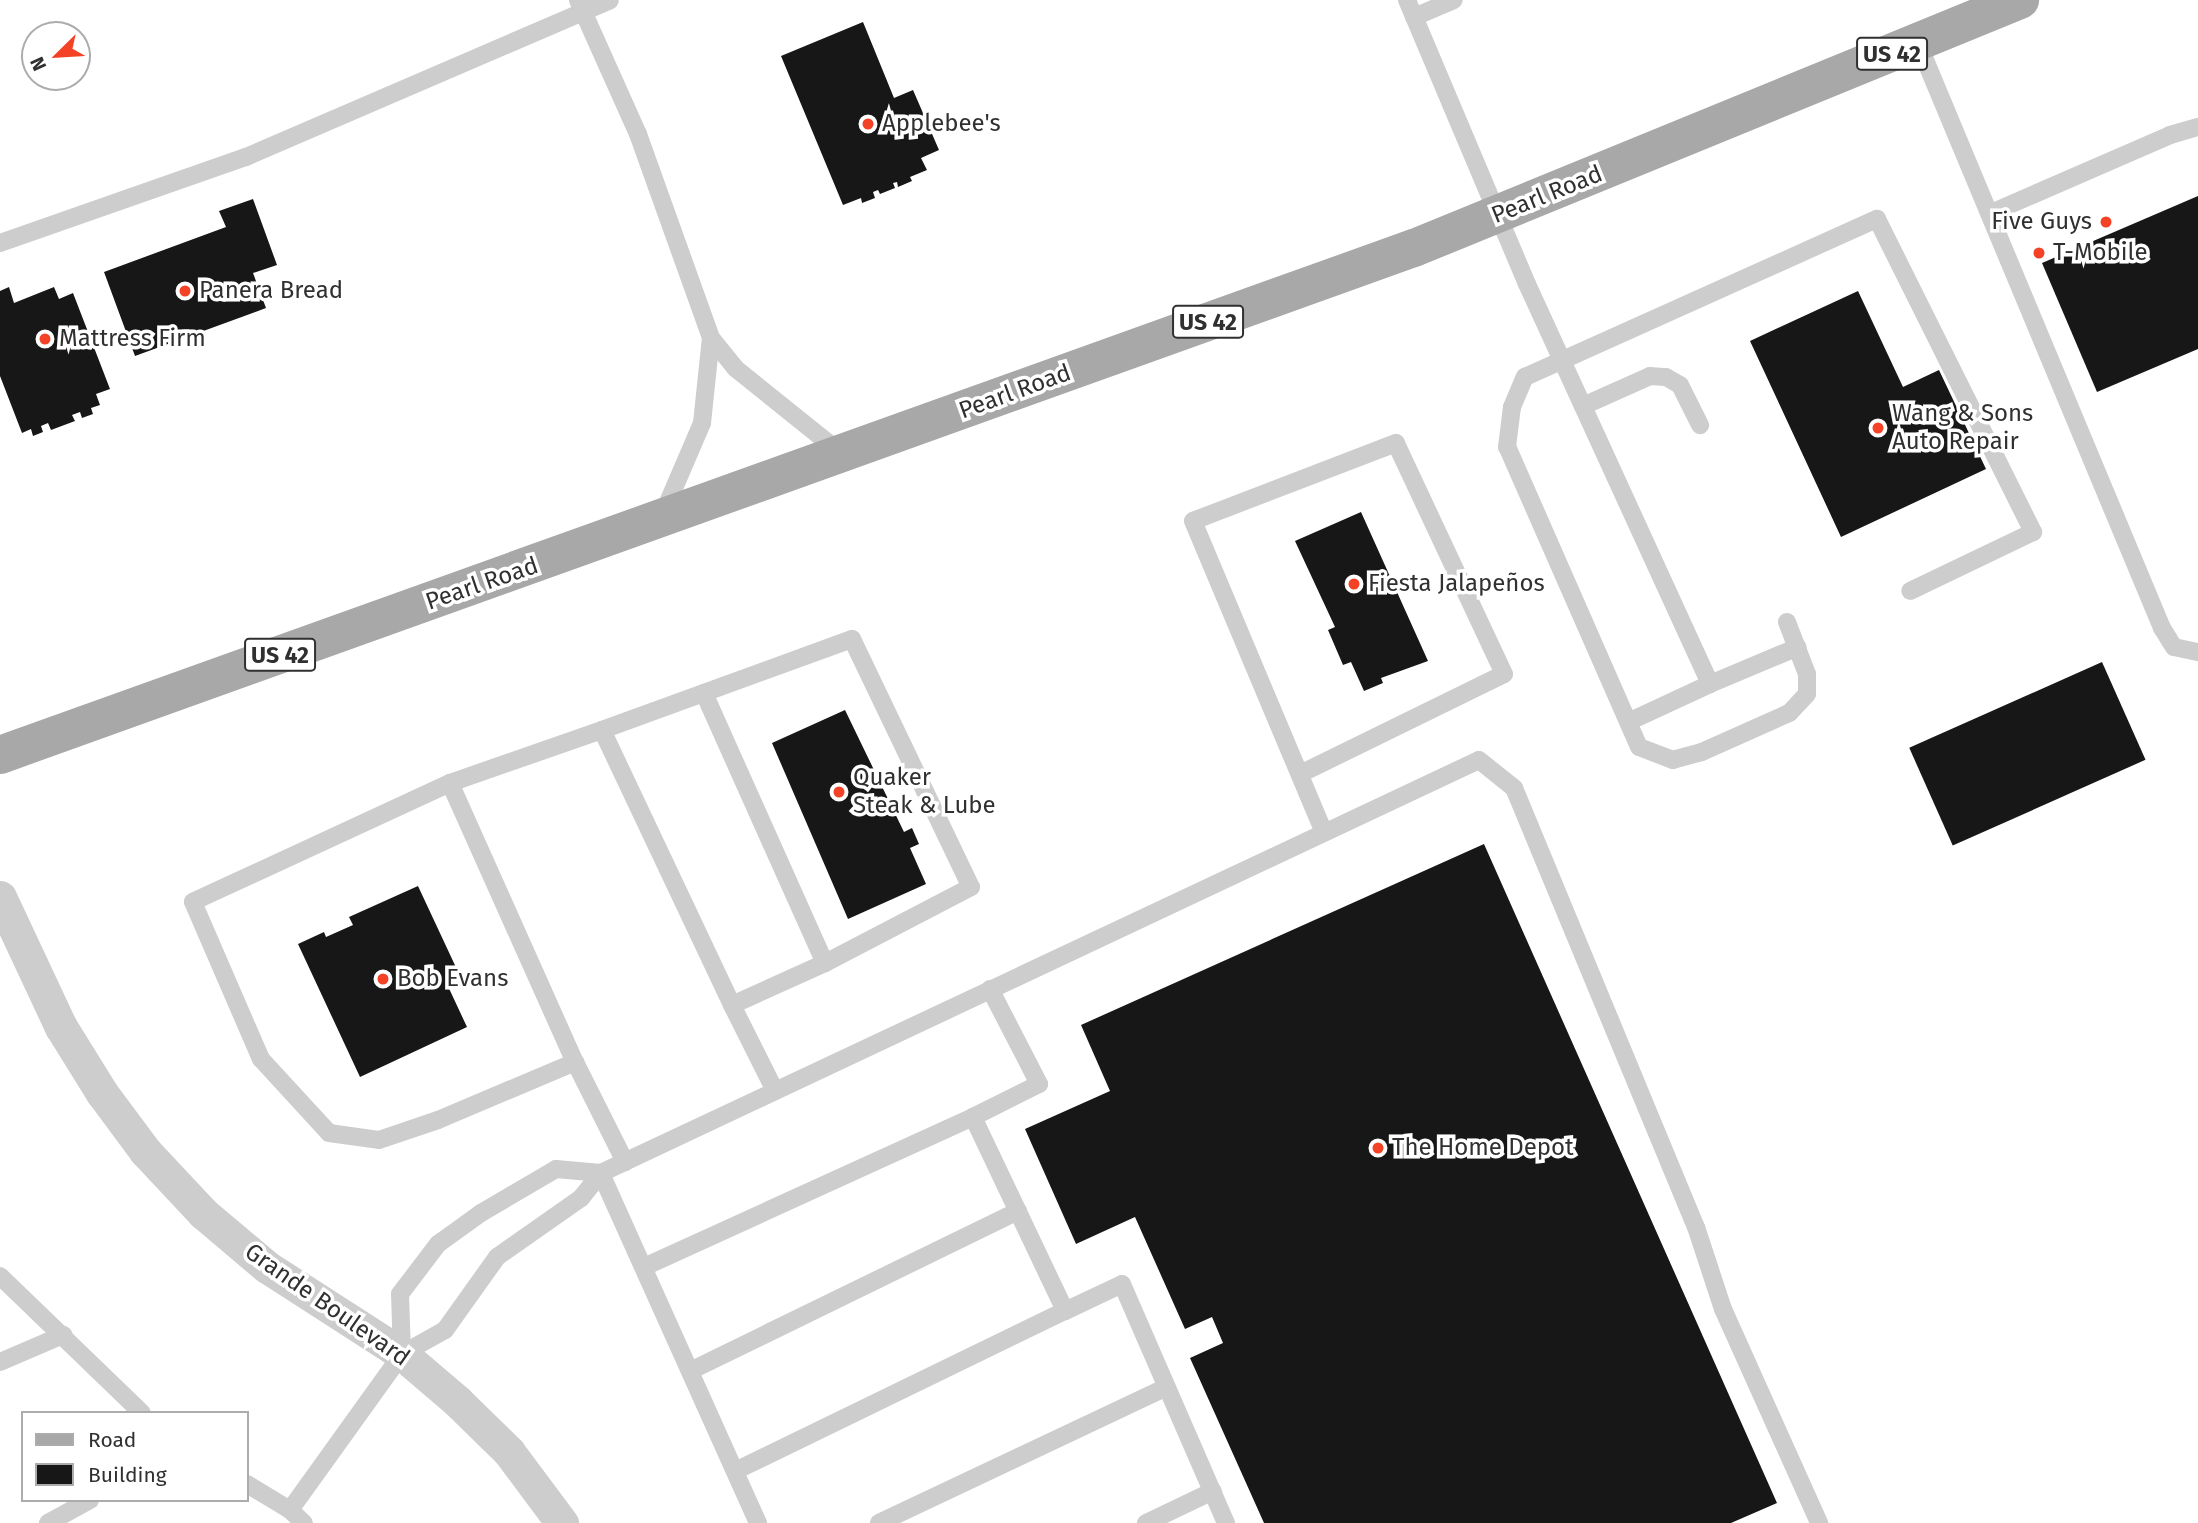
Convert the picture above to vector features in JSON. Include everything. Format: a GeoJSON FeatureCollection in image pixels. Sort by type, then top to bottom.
{"type":"FeatureCollection","features":[{"type":"Feature","properties":{"kind":"main road","name":"Pearl Road"},"geometry":{"type":"LineString","coordinates":[[0,755],[1414,248],[2020,0]]}},
{"type":"Feature","properties":{"kind":"street","name":"Grande Boulevard"},"geometry":{"type":"LineString","coordinates":[[0,897],[61,1027],[102,1093],[145,1152],[203,1213],[267,1267],[402,1354],[457,1401],[509,1452],[562,1523]]}},
{"type":"Feature","properties":{"kind":"lane"},"geometry":{"type":"LineString","coordinates":[[0,243],[246,158],[580,6],[610,0]]}},
{"type":"Feature","properties":{"kind":"lane"},"geometry":{"type":"LineString","coordinates":[[1454,0],[1410,8],[1498,215],[1710,684]]}},
{"type":"Feature","properties":{"kind":"lane"},"geometry":{"type":"LineString","coordinates":[[580,6],[638,134],[710,338],[743,375],[842,454]]}},
{"type":"Feature","properties":{"kind":"lane"},"geometry":{"type":"LineString","coordinates":[[1918,43],[1991,212],[2162,628],[2174,647],[2198,652]]}},
{"type":"Feature","properties":{"kind":"lane"},"geometry":{"type":"LineString","coordinates":[[1991,212],[2170,135],[2198,127]]}},
{"type":"Feature","properties":{"kind":"lane"},"geometry":{"type":"LineString","coordinates":[[1787,622],[1807,674],[1807,694],[1789,713],[1702,752],[1673,760],[1656,756],[1639,747],[1507,447],[1512,407],[1525,377],[1877,219],[2034,532],[1910,591]]}},
{"type":"Feature","properties":{"kind":"lane"},"geometry":{"type":"LineString","coordinates":[[660,520],[702,423],[710,338]]}},
{"type":"Feature","properties":{"kind":"lane"},"geometry":{"type":"LineString","coordinates":[[1583,406],[1650,376],[1666,377],[1680,385],[1700,425]]}},
{"type":"Feature","properties":{"kind":"lane"},"geometry":{"type":"LineString","coordinates":[[1300,774],[1504,674],[1396,443],[1193,521],[1324,833]]}},
{"type":"Feature","properties":{"kind":"lane"},"geometry":{"type":"LineString","coordinates":[[575,1062],[438,1120],[379,1140],[329,1133],[261,1059],[193,902],[450,783],[852,639],[971,887],[825,963],[732,1005]]}},
{"type":"Feature","properties":{"kind":"lane"},"geometry":{"type":"LineString","coordinates":[[1628,722],[1798,647]]}},
{"type":"Feature","properties":{"kind":"lane"},"geometry":{"type":"LineString","coordinates":[[704,693],[825,963]]}},
{"type":"Feature","properties":{"kind":"lane"},"geometry":{"type":"LineString","coordinates":[[602,730],[775,1091]]}},
{"type":"Feature","properties":{"kind":"lane"},"geometry":{"type":"LineString","coordinates":[[290,1510],[402,1354],[445,1330],[497,1257],[581,1198],[601,1173],[1479,761],[1514,788],[1696,1227],[1723,1309],[1819,1523]]}},
{"type":"Feature","properties":{"kind":"lane"},"geometry":{"type":"LineString","coordinates":[[450,783],[575,1062],[625,1162]]}},
{"type":"Feature","properties":{"kind":"lane"},"geometry":{"type":"LineString","coordinates":[[643,1266],[973,1117],[1039,1084],[990,989]]}},
{"type":"Feature","properties":{"kind":"lane"},"geometry":{"type":"LineString","coordinates":[[973,1117],[1065,1311]]}},
{"type":"Feature","properties":{"kind":"lane"},"geometry":{"type":"LineString","coordinates":[[402,1354],[400,1294],[438,1244],[481,1213],[556,1169],[601,1173]]}},
{"type":"Feature","properties":{"kind":"lane"},"geometry":{"type":"LineString","coordinates":[[601,1173],[758,1523]]}},
{"type":"Feature","properties":{"kind":"lane"},"geometry":{"type":"LineString","coordinates":[[690,1371],[1018,1211]]}},
{"type":"Feature","properties":{"kind":"lane"},"geometry":{"type":"LineString","coordinates":[[0,1276],[140,1411]]}},
{"type":"Feature","properties":{"kind":"lane"},"geometry":{"type":"LineString","coordinates":[[735,1471],[1122,1284],[1226,1523]]}},
{"type":"Feature","properties":{"kind":"lane"},"geometry":{"type":"LineString","coordinates":[[0,1362],[63,1335]]}},
{"type":"Feature","properties":{"kind":"lane"},"geometry":{"type":"LineString","coordinates":[[878,1523],[1167,1387]]}},
{"type":"Feature","properties":{"kind":"lane"},"geometry":{"type":"LineString","coordinates":[[248,1485],[290,1510],[304,1523]]}},
{"type":"Feature","properties":{"kind":"lane"},"geometry":{"type":"LineString","coordinates":[[1146,1523],[1213,1491]]}},
{"type":"Feature","properties":{"kind":"lane"},"geometry":{"type":"LineString","coordinates":[[48,1523],[86,1502]]}},
{"type":"Feature","properties":{"kind":"building","name":"Applebee's"},"geometry":{"type":"Polygon","coordinates":[[[863,22],[894,98],[913,90],[939,150],[921,158],[927,170],[910,177],[912,181],[898,187],[897,182],[893,183],[895,188],[880,194],[878,190],[873,192],[875,198],[862,203],[861,198],[843,205],[781,56],[863,22]]]}},
{"type":"Feature","properties":{"kind":"building"},"geometry":{"type":"Polygon","coordinates":[[[2198,196],[2198,349],[2097,392],[2042,263],[2198,196]]]}},
{"type":"Feature","properties":{"kind":"building","name":"Panera Bread"},"geometry":{"type":"Polygon","coordinates":[[[253,199],[277,265],[253,273],[266,308],[135,356],[104,272],[226,227],[219,211],[253,199]]]}},
{"type":"Feature","properties":{"kind":"building","name":"Mattress Firm"},"geometry":{"type":"Polygon","coordinates":[[[9,287],[14,303],[54,287],[59,299],[73,293],[110,389],[96,394],[100,405],[91,408],[93,414],[82,418],[80,412],[72,415],[75,421],[51,430],[48,423],[41,426],[43,432],[33,436],[31,429],[22,433],[0,376],[0,291],[9,287]]]}},
{"type":"Feature","properties":{"kind":"building","name":"Wang & Sons Auto Repair"},"geometry":{"type":"Polygon","coordinates":[[[1858,291],[1903,387],[1939,370],[1986,469],[1841,537],[1750,341],[1858,291]]]}},
{"type":"Feature","properties":{"kind":"building","name":"Fiesta Jalapeños"},"geometry":{"type":"Polygon","coordinates":[[[1361,512],[1428,661],[1381,678],[1383,683],[1364,691],[1351,662],[1343,665],[1328,630],[1335,627],[1295,541],[1361,512]]]}},
{"type":"Feature","properties":{"kind":"building"},"geometry":{"type":"Polygon","coordinates":[[[2102,662],[2146,760],[1953,846],[1909,748],[2102,662]]]}},
{"type":"Feature","properties":{"kind":"building","name":"Quaker Steak & Lube"},"geometry":{"type":"Polygon","coordinates":[[[845,710],[904,832],[912,828],[919,844],[910,848],[926,884],[848,919],[772,743],[845,710]]]}},
{"type":"Feature","properties":{"kind":"building","name":"The Home Depot"},"geometry":{"type":"Polygon","coordinates":[[[1484,844],[1777,1503],[1731,1523],[1264,1523],[1190,1358],[1223,1343],[1212,1317],[1185,1329],[1135,1217],[1076,1244],[1025,1129],[1110,1091],[1081,1025],[1484,844]]]}},
{"type":"Feature","properties":{"kind":"building","name":"Bob Evans"},"geometry":{"type":"Polygon","coordinates":[[[418,886],[460,976],[446,982],[467,1027],[360,1077],[298,944],[324,932],[326,937],[353,925],[349,917],[418,886]]]}},
{"type":"Feature","properties":{"kind":"place","name":"Applebee's"},"geometry":{"type":"Point","coordinates":[868,124]}},
{"type":"Feature","properties":{"kind":"place","name":"Five Guys"},"geometry":{"type":"Point","coordinates":[2106,222]}},
{"type":"Feature","properties":{"kind":"place","name":"T-Mobile"},"geometry":{"type":"Point","coordinates":[2039,253]}},
{"type":"Feature","properties":{"kind":"place","name":"Panera Bread"},"geometry":{"type":"Point","coordinates":[185,291]}},
{"type":"Feature","properties":{"kind":"place","name":"Mattress Firm"},"geometry":{"type":"Point","coordinates":[45,339]}},
{"type":"Feature","properties":{"kind":"place","name":"Wang & Sons Auto Repair"},"geometry":{"type":"Point","coordinates":[1878,428]}},
{"type":"Feature","properties":{"kind":"place","name":"Fiesta Jalapeños"},"geometry":{"type":"Point","coordinates":[1354,584]}},
{"type":"Feature","properties":{"kind":"place","name":"Quaker Steak & Lube"},"geometry":{"type":"Point","coordinates":[839,792]}},
{"type":"Feature","properties":{"kind":"place","name":"Bob Evans"},"geometry":{"type":"Point","coordinates":[383,979]}},
{"type":"Feature","properties":{"kind":"place","name":"The Home Depot"},"geometry":{"type":"Point","coordinates":[1378,1148]}}]}
